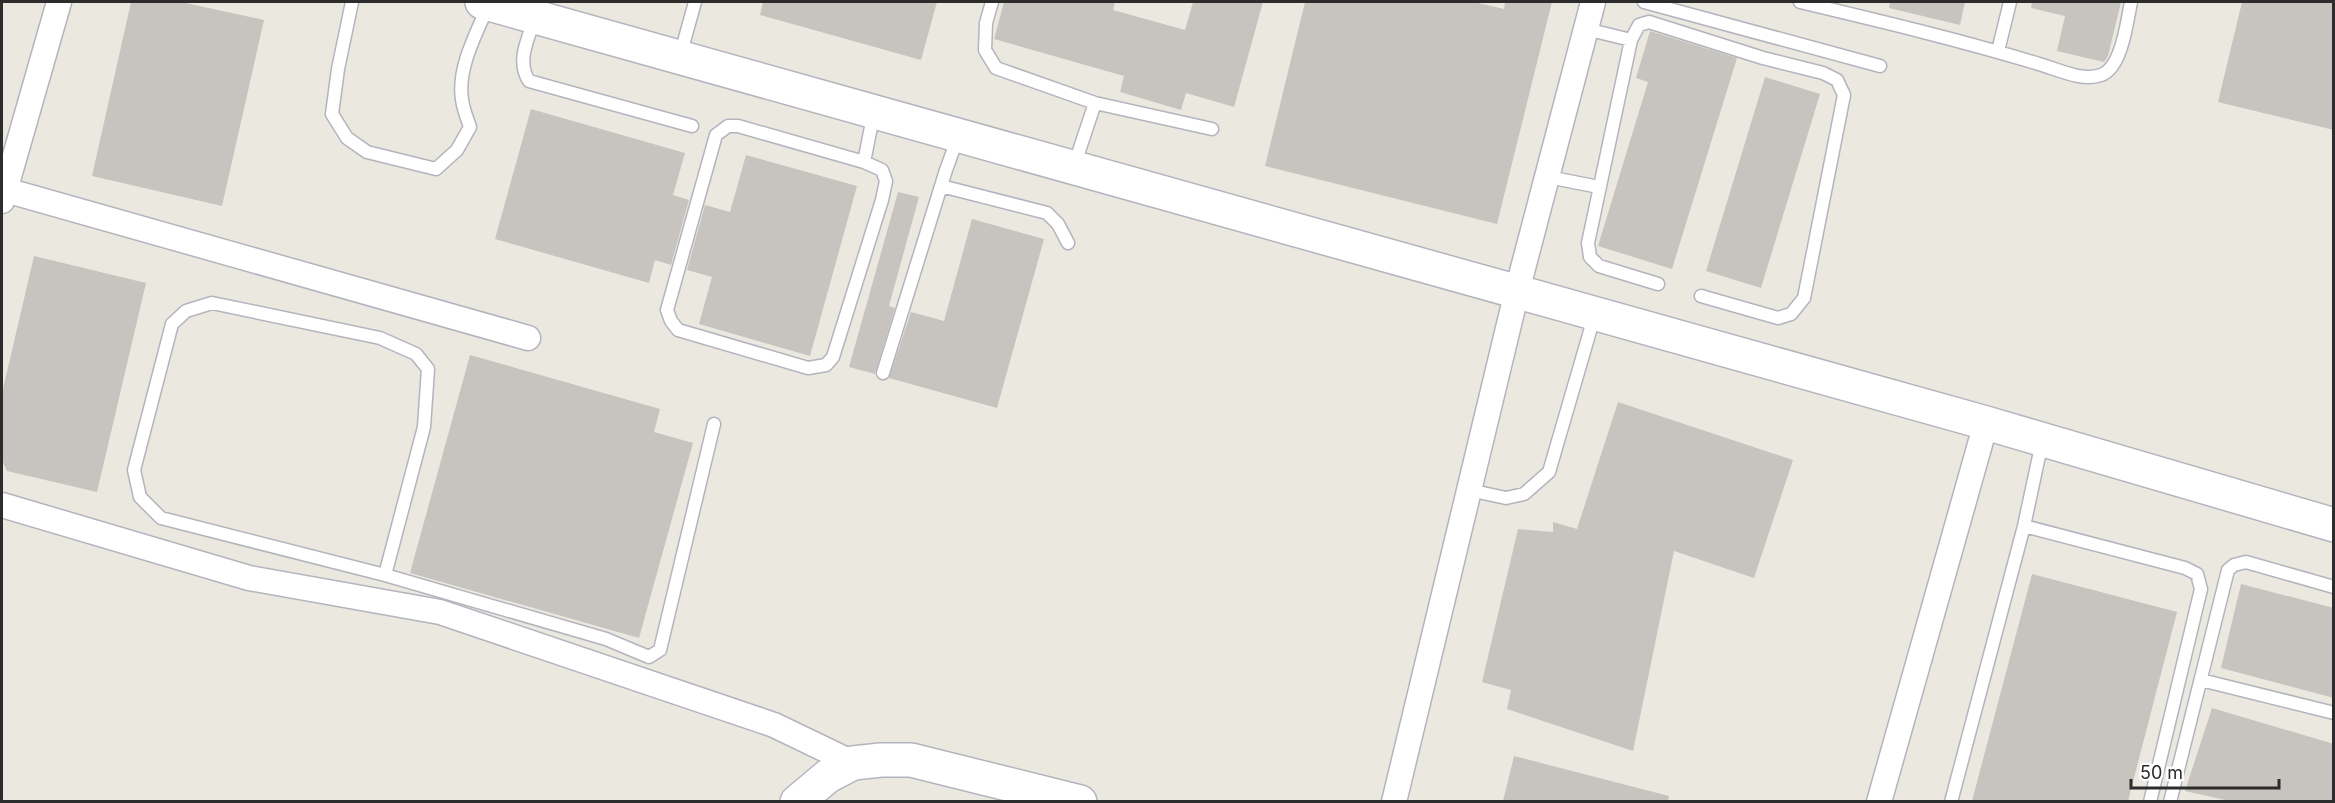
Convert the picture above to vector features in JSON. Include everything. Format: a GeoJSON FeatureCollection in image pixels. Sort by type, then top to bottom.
{"type":"FeatureCollection","features":[{"type":"Feature","properties":{"kind":"street"},"geometry":{"type":"LineString","coordinates":[[59,2],[2,193],[528,338]]}},
{"type":"Feature","properties":{"kind":"street"},"geometry":{"type":"LineString","coordinates":[[1394,801],[1517,291],[1593,2]]}},
{"type":"Feature","properties":{"kind":"street"},"geometry":{"type":"LineString","coordinates":[[486,3],[2043,439],[2334,525]]}},
{"type":"Feature","properties":{"kind":"street"},"geometry":{"type":"LineString","coordinates":[[1879,801],[1986,423]]}},
{"type":"Feature","properties":{"kind":"street"},"geometry":{"type":"LineString","coordinates":[[2,505],[249,578],[440,612],[647,669],[853,763]]}},
{"type":"Feature","properties":{"kind":"street"},"geometry":{"type":"LineString","coordinates":[[797,801],[828,776],[853,763],[911,760],[1080,801]]}},
{"type":"Feature","properties":{"kind":"lane"},"geometry":{"type":"LineString","coordinates":[[352,2],[338,69],[332,114],[347,138],[367,152],[436,169],[457,150],[470,127],[461,98],[464,70],[486,3]]}},
{"type":"Feature","properties":{"kind":"lane"},"geometry":{"type":"LineString","coordinates":[[680,57],[695,2]]}},
{"type":"Feature","properties":{"kind":"lane"},"geometry":{"type":"LineString","coordinates":[[992,2],[986,23],[985,50],[996,68],[1095,104],[1212,129]]}},
{"type":"Feature","properties":{"kind":"lane"},"geometry":{"type":"LineString","coordinates":[[1644,2],[1880,66]]}},
{"type":"Feature","properties":{"kind":"lane"},"geometry":{"type":"LineString","coordinates":[[1800,2],[1959,39],[2080,76],[2102,75],[2113,67],[2120,51],[2131,2]]}},
{"type":"Feature","properties":{"kind":"lane"},"geometry":{"type":"LineString","coordinates":[[1998,51],[2010,2]]}},
{"type":"Feature","properties":{"kind":"lane"},"geometry":{"type":"LineString","coordinates":[[536,16],[523,53],[522,71],[529,81],[692,126]]}},
{"type":"Feature","properties":{"kind":"lane"},"geometry":{"type":"LineString","coordinates":[[1658,284],[1599,266],[1590,257],[1588,243],[1631,40],[1639,25],[1649,22],[1763,58],[1823,73],[1837,80],[1844,95],[1804,297],[1791,314],[1778,318],[1701,296]]}},
{"type":"Feature","properties":{"kind":"lane"},"geometry":{"type":"LineString","coordinates":[[1586,29],[1631,40]]}},
{"type":"Feature","properties":{"kind":"lane"},"geometry":{"type":"LineString","coordinates":[[1074,167],[1095,104]]}},
{"type":"Feature","properties":{"kind":"lane"},"geometry":{"type":"LineString","coordinates":[[864,162],[874,111]]}},
{"type":"Feature","properties":{"kind":"lane"},"geometry":{"type":"LineString","coordinates":[[728,126],[738,126],[864,162],[882,170],[886,181],[834,357],[826,365],[808,368],[678,330],[667,310],[716,135],[728,126]]}},
{"type":"Feature","properties":{"kind":"lane"},"geometry":{"type":"LineString","coordinates":[[883,373],[959,135]]}},
{"type":"Feature","properties":{"kind":"lane"},"geometry":{"type":"LineString","coordinates":[[1548,177],[1599,187]]}},
{"type":"Feature","properties":{"kind":"lane"},"geometry":{"type":"LineString","coordinates":[[941,186],[1047,213],[1058,224],[1068,243]]}},
{"type":"Feature","properties":{"kind":"lane"},"geometry":{"type":"LineString","coordinates":[[385,575],[424,427],[428,369],[416,354],[380,338],[212,303],[186,311],[172,324],[134,470],[140,497],[161,518],[385,575],[606,639],[647,669],[660,650],[714,424]]}},
{"type":"Feature","properties":{"kind":"lane"},"geometry":{"type":"LineString","coordinates":[[1469,490],[1506,498],[1524,494],[1550,471],[1595,313]]}},
{"type":"Feature","properties":{"kind":"lane"},"geometry":{"type":"LineString","coordinates":[[1951,801],[2024,526],[2043,439]]}},
{"type":"Feature","properties":{"kind":"lane"},"geometry":{"type":"LineString","coordinates":[[2024,526],[2185,568],[2197,574],[2201,589],[2150,801]]}},
{"type":"Feature","properties":{"kind":"lane"},"geometry":{"type":"LineString","coordinates":[[2170,801],[2228,570],[2235,565],[2247,562],[2334,587]]}},
{"type":"Feature","properties":{"kind":"lane"},"geometry":{"type":"LineString","coordinates":[[2201,680],[2334,713]]}},
{"type":"Feature","properties":{"kind":"building"},"geometry":{"type":"Polygon","coordinates":[[[131,2],[181,2],[264,20],[222,206],[92,176],[131,2]]]}},
{"type":"Feature","properties":{"kind":"building"},"geometry":{"type":"Polygon","coordinates":[[[763,2],[937,2],[921,60],[760,15],[763,2]]]}},
{"type":"Feature","properties":{"kind":"building"},"geometry":{"type":"Polygon","coordinates":[[[1004,2],[1115,2],[1113,10],[1185,30],[1193,2],[1263,2],[1234,107],[1186,93],[1181,110],[1120,92],[1124,76],[994,39],[1004,2]]]}},
{"type":"Feature","properties":{"kind":"building"},"geometry":{"type":"Polygon","coordinates":[[[1305,2],[1474,2],[1504,9],[1505,2],[1552,2],[1497,224],[1265,166],[1305,2]]]}},
{"type":"Feature","properties":{"kind":"building"},"geometry":{"type":"Polygon","coordinates":[[[1890,2],[1965,2],[1960,25],[1889,8],[1890,2]]]}},
{"type":"Feature","properties":{"kind":"building"},"geometry":{"type":"Polygon","coordinates":[[[2032,2],[2121,2],[2108,56],[2104,62],[2057,51],[2065,16],[2031,8],[2032,2]]]}},
{"type":"Feature","properties":{"kind":"building"},"geometry":{"type":"Polygon","coordinates":[[[2242,2],[2334,2],[2334,130],[2218,102],[2242,2]]]}},
{"type":"Feature","properties":{"kind":"building"},"geometry":{"type":"Polygon","coordinates":[[[1650,31],[1737,58],[1672,269],[1598,246],[1648,82],[1636,78],[1650,31]]]}},
{"type":"Feature","properties":{"kind":"building"},"geometry":{"type":"Polygon","coordinates":[[[1765,77],[1820,94],[1761,288],[1706,271],[1765,77]]]}},
{"type":"Feature","properties":{"kind":"building"},"geometry":{"type":"Polygon","coordinates":[[[531,109],[685,153],[673,195],[689,200],[671,265],[655,260],[649,283],[495,239],[531,109]]]}},
{"type":"Feature","properties":{"kind":"building"},"geometry":{"type":"Polygon","coordinates":[[[746,155],[857,186],[810,356],[699,324],[712,277],[687,270],[705,205],[730,212],[746,155]]]}},
{"type":"Feature","properties":{"kind":"building"},"geometry":{"type":"Polygon","coordinates":[[[898,192],[919,197],[889,306],[895,308],[875,374],[849,367],[898,192]]]}},
{"type":"Feature","properties":{"kind":"building"},"geometry":{"type":"Polygon","coordinates":[[[972,219],[1044,239],[997,408],[889,378],[911,312],[944,321],[972,219]]]}},
{"type":"Feature","properties":{"kind":"building"},"geometry":{"type":"Polygon","coordinates":[[[34,256],[146,283],[97,492],[7,471],[2,460],[2,393],[34,256]]]}},
{"type":"Feature","properties":{"kind":"building"},"geometry":{"type":"Polygon","coordinates":[[[470,355],[660,409],[654,432],[693,443],[639,638],[410,573],[470,355]]]}},
{"type":"Feature","properties":{"kind":"building"},"geometry":{"type":"Polygon","coordinates":[[[1618,402],[1793,460],[1754,578],[1674,551],[1633,751],[1507,709],[1511,690],[1482,682],[1518,529],[1553,532],[1553,522],[1577,529],[1618,402]]]}},
{"type":"Feature","properties":{"kind":"building"},"geometry":{"type":"Polygon","coordinates":[[[2032,574],[2177,612],[2128,801],[1972,801],[2032,574]]]}},
{"type":"Feature","properties":{"kind":"building"},"geometry":{"type":"Polygon","coordinates":[[[2241,584],[2334,608],[2334,698],[2221,668],[2241,584]]]}},
{"type":"Feature","properties":{"kind":"building"},"geometry":{"type":"Polygon","coordinates":[[[2212,708],[2334,744],[2334,801],[2230,801],[2185,791],[2212,708]]]}},
{"type":"Feature","properties":{"kind":"building"},"geometry":{"type":"Polygon","coordinates":[[[1514,756],[1669,796],[1668,801],[1503,801],[1514,756]]]}}]}
